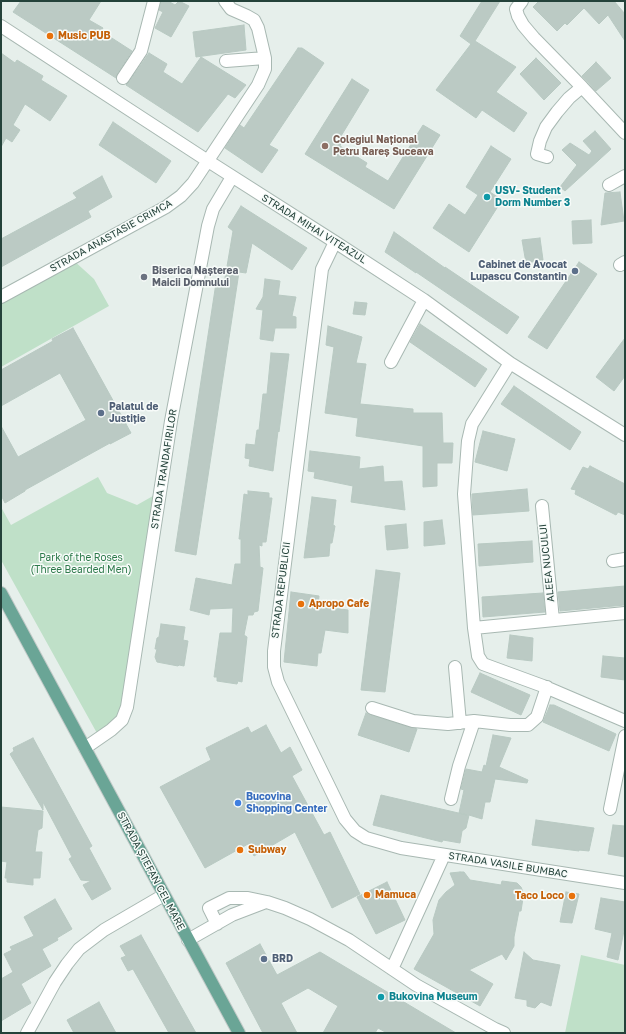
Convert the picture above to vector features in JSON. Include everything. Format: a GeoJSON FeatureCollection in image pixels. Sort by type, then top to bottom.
{"type":"FeatureCollection","features":[{"type":"Feature","properties":{"kind":"main road","name":"STRADA ȘTEFAN CEL MARE"},"geometry":{"type":"LineString","coordinates":[[1,593],[188,940]]}},
{"type":"Feature","properties":{"kind":"main road"},"geometry":{"type":"LineString","coordinates":[[188,940],[239,1033]]}},
{"type":"Feature","properties":{"kind":"street"},"geometry":{"type":"LineString","coordinates":[[123,78],[141,51],[154,1]]}},
{"type":"Feature","properties":{"kind":"street"},"geometry":{"type":"LineString","coordinates":[[225,1],[231,9],[254,20],[261,37],[265,58],[226,61]]}},
{"type":"Feature","properties":{"kind":"street"},"geometry":{"type":"LineString","coordinates":[[522,1],[516,9],[523,24],[534,38],[625,134]]}},
{"type":"Feature","properties":{"kind":"street","name":"STRADA MIHAI VITEAZUL"},"geometry":{"type":"LineString","coordinates":[[1,26],[424,300],[510,363],[625,435]]}},
{"type":"Feature","properties":{"kind":"street","name":"STRADA ANASTASIE CRIMCA"},"geometry":{"type":"LineString","coordinates":[[1,297],[166,207],[181,196],[193,183],[260,81],[265,69],[265,58]]}},
{"type":"Feature","properties":{"kind":"street"},"geometry":{"type":"LineString","coordinates":[[547,157],[537,154],[540,141],[546,127],[569,98],[582,87]]}},
{"type":"Feature","properties":{"kind":"street"},"geometry":{"type":"LineString","coordinates":[[609,185],[625,176]]}},
{"type":"Feature","properties":{"kind":"street","name":"STRADA TRANDAFIRILOR"},"geometry":{"type":"LineString","coordinates":[[85,748],[111,730],[122,720],[127,707],[171,421],[208,226],[213,209],[232,177]]}},
{"type":"Feature","properties":{"kind":"street","name":"STRADA REPUBLICII"},"geometry":{"type":"LineString","coordinates":[[335,242],[322,269],[274,651],[274,667],[278,682],[345,820],[355,831],[366,838],[401,848],[444,855]]}},
{"type":"Feature","properties":{"kind":"street"},"geometry":{"type":"LineString","coordinates":[[391,362],[424,300]]}},
{"type":"Feature","properties":{"kind":"street"},"geometry":{"type":"LineString","coordinates":[[510,363],[472,424],[468,441],[464,494],[474,628],[478,656],[483,664],[547,687],[625,721]]}},
{"type":"Feature","properties":{"kind":"street","name":"ALEEA NUCULUI"},"geometry":{"type":"LineString","coordinates":[[542,506],[553,620]]}},
{"type":"Feature","properties":{"kind":"street"},"geometry":{"type":"LineString","coordinates":[[474,628],[625,613]]}},
{"type":"Feature","properties":{"kind":"street"},"geometry":{"type":"LineString","coordinates":[[455,667],[460,723]]}},
{"type":"Feature","properties":{"kind":"street"},"geometry":{"type":"LineString","coordinates":[[372,708],[413,721],[448,724],[474,721],[510,725],[528,725],[537,716],[547,687]]}},
{"type":"Feature","properties":{"kind":"street"},"geometry":{"type":"LineString","coordinates":[[451,799],[459,766],[474,721]]}},
{"type":"Feature","properties":{"kind":"street"},"geometry":{"type":"LineString","coordinates":[[610,809],[625,736]]}},
{"type":"Feature","properties":{"kind":"street","name":"STRADA VASILE BUMBAC"},"geometry":{"type":"LineString","coordinates":[[392,969],[444,855],[625,883]]}},
{"type":"Feature","properties":{"kind":"street"},"geometry":{"type":"LineString","coordinates":[[27,1033],[63,970],[79,949],[104,930],[164,895]]}},
{"type":"Feature","properties":{"kind":"street"},"geometry":{"type":"LineString","coordinates":[[217,924],[209,908],[229,898],[248,898],[267,902],[310,919],[349,940],[416,986],[495,1030],[504,1033]]}},
{"type":"Feature","properties":{"kind":"street","name":"STRADA ȘTEFAN CEL MARE"},"geometry":{"type":"LineString","coordinates":[[188,940],[248,908],[267,902]]}},
{"type":"Feature","properties":{"kind":"green space"},"geometry":{"type":"Polygon","coordinates":[[[72,259],[94,279],[109,306],[1,367],[1,297],[72,259]]]}},
{"type":"Feature","properties":{"kind":"green space","name":"Park of the Roses (Three Bearded Men)"},"geometry":{"type":"Polygon","coordinates":[[[98,477],[107,493],[137,505],[160,492],[122,720],[98,735],[1,560],[1,507],[11,525],[98,477]]]}},
{"type":"Feature","properties":{"kind":"green space"},"geometry":{"type":"Polygon","coordinates":[[[581,955],[625,965],[625,1033],[565,1033],[581,955]]]}},
{"type":"Feature","properties":{"kind":"building"},"geometry":{"type":"Polygon","coordinates":[[[21,1],[101,1],[89,20],[103,28],[101,31],[132,51],[116,78],[13,12],[21,1]]]}},
{"type":"Feature","properties":{"kind":"building"},"geometry":{"type":"Polygon","coordinates":[[[161,1],[168,1],[175,5],[179,1],[189,6],[171,37],[155,28],[163,12],[159,10],[161,1]]]}},
{"type":"Feature","properties":{"kind":"building"},"geometry":{"type":"Polygon","coordinates":[[[482,1],[500,1],[475,41],[516,67],[496,92],[527,113],[514,132],[482,110],[476,118],[436,90],[471,44],[460,36],[482,1]]]}},
{"type":"Feature","properties":{"kind":"building"},"geometry":{"type":"Polygon","coordinates":[[[539,1],[614,1],[625,14],[625,41],[608,15],[599,24],[584,8],[567,25],[565,23],[557,31],[533,7],[539,1]]]}},
{"type":"Feature","properties":{"kind":"building"},"geometry":{"type":"Polygon","coordinates":[[[244,25],[246,50],[196,57],[193,32],[244,25]]]}},
{"type":"Feature","properties":{"kind":"building"},"geometry":{"type":"Polygon","coordinates":[[[298,48],[302,48],[324,63],[269,145],[278,150],[262,173],[225,148],[240,125],[244,128],[298,48]]]}},
{"type":"Feature","properties":{"kind":"building"},"geometry":{"type":"Polygon","coordinates":[[[1,53],[15,63],[17,60],[43,76],[41,80],[67,96],[50,121],[25,104],[13,125],[20,130],[12,142],[6,138],[1,147],[1,53]]]}},
{"type":"Feature","properties":{"kind":"building"},"geometry":{"type":"Polygon","coordinates":[[[149,53],[167,64],[163,72],[182,84],[201,57],[246,85],[235,98],[228,94],[198,132],[126,85],[149,53]]]}},
{"type":"Feature","properties":{"kind":"building"},"geometry":{"type":"Polygon","coordinates":[[[536,58],[561,83],[544,100],[520,74],[536,58]]]}},
{"type":"Feature","properties":{"kind":"building"},"geometry":{"type":"Polygon","coordinates":[[[596,62],[611,78],[596,91],[582,76],[596,62]]]}},
{"type":"Feature","properties":{"kind":"building","name":"Colegiul Național Petru Rareș Suceava"},"geometry":{"type":"Polygon","coordinates":[[[352,79],[369,90],[338,141],[341,143],[340,146],[367,163],[365,167],[388,181],[423,125],[440,135],[394,209],[305,154],[352,79]]]}},
{"type":"Feature","properties":{"kind":"building"},"geometry":{"type":"Polygon","coordinates":[[[113,122],[171,161],[156,183],[99,145],[113,122]]]}},
{"type":"Feature","properties":{"kind":"building"},"geometry":{"type":"Polygon","coordinates":[[[595,131],[611,149],[565,191],[560,187],[577,165],[562,150],[570,143],[589,155],[592,151],[583,141],[595,131]]]}},
{"type":"Feature","properties":{"kind":"building","name":"USV- Student Dorm Number 3"},"geometry":{"type":"Polygon","coordinates":[[[491,146],[511,159],[490,192],[502,200],[469,252],[433,228],[449,204],[465,215],[478,195],[466,187],[491,146]]]}},
{"type":"Feature","properties":{"kind":"building"},"geometry":{"type":"Polygon","coordinates":[[[102,176],[112,197],[88,211],[91,217],[1,267],[1,239],[77,198],[73,193],[102,176]]]}},
{"type":"Feature","properties":{"kind":"building"},"geometry":{"type":"Polygon","coordinates":[[[620,192],[624,221],[601,225],[605,193],[620,192]]]}},
{"type":"Feature","properties":{"kind":"building"},"geometry":{"type":"Polygon","coordinates":[[[241,206],[307,248],[292,270],[252,243],[246,273],[239,272],[196,555],[175,551],[216,283],[224,284],[233,231],[228,227],[241,206]]]}},
{"type":"Feature","properties":{"kind":"building"},"geometry":{"type":"Polygon","coordinates":[[[591,220],[592,243],[573,244],[572,221],[591,220]]]}},
{"type":"Feature","properties":{"kind":"building"},"geometry":{"type":"Polygon","coordinates":[[[394,232],[519,317],[507,334],[385,252],[394,232]]]}},
{"type":"Feature","properties":{"kind":"building"},"geometry":{"type":"Polygon","coordinates":[[[540,238],[543,260],[526,263],[522,240],[540,238]]]}},
{"type":"Feature","properties":{"kind":"building"},"geometry":{"type":"Polygon","coordinates":[[[579,262],[597,274],[547,349],[528,337],[579,262]]]}},
{"type":"Feature","properties":{"kind":"building"},"geometry":{"type":"Polygon","coordinates":[[[265,279],[280,281],[278,295],[296,297],[292,316],[296,317],[296,328],[275,328],[273,341],[260,339],[263,310],[256,309],[263,297],[265,279]]]}},
{"type":"Feature","properties":{"kind":"building"},"geometry":{"type":"Polygon","coordinates":[[[355,302],[367,303],[365,315],[353,314],[355,302]]]}},
{"type":"Feature","properties":{"kind":"building"},"geometry":{"type":"Polygon","coordinates":[[[420,324],[487,369],[475,387],[410,342],[420,324]]]}},
{"type":"Feature","properties":{"kind":"building"},"geometry":{"type":"Polygon","coordinates":[[[328,326],[362,337],[356,363],[366,364],[360,404],[413,409],[413,413],[442,413],[443,443],[453,443],[452,463],[437,463],[437,486],[423,487],[423,446],[356,436],[358,418],[325,413],[334,347],[326,345],[328,326]]]}},
{"type":"Feature","properties":{"kind":"building","name":"Palatul de Justiție"},"geometry":{"type":"Polygon","coordinates":[[[73,328],[131,433],[25,490],[5,503],[1,495],[1,426],[18,457],[86,420],[60,373],[1,406],[1,370],[73,328]]]}},
{"type":"Feature","properties":{"kind":"building"},"geometry":{"type":"Polygon","coordinates":[[[625,338],[625,376],[614,391],[596,377],[625,338]]]}},
{"type":"Feature","properties":{"kind":"building"},"geometry":{"type":"Polygon","coordinates":[[[271,353],[289,354],[273,471],[249,466],[250,459],[245,458],[246,444],[255,445],[257,430],[259,430],[263,394],[267,394],[271,353]]]}},
{"type":"Feature","properties":{"kind":"building"},"geometry":{"type":"Polygon","coordinates":[[[514,386],[581,432],[570,450],[501,404],[514,386]]]}},
{"type":"Feature","properties":{"kind":"building"},"geometry":{"type":"Polygon","coordinates":[[[483,431],[515,439],[507,471],[475,462],[483,431]]]}},
{"type":"Feature","properties":{"kind":"building"},"geometry":{"type":"Polygon","coordinates":[[[310,451],[360,457],[359,469],[383,466],[384,482],[402,481],[405,510],[351,502],[353,486],[314,478],[315,472],[308,471],[310,451]]]}},
{"type":"Feature","properties":{"kind":"building"},"geometry":{"type":"Polygon","coordinates":[[[590,466],[625,484],[625,515],[618,512],[616,515],[575,494],[576,490],[571,489],[583,467],[588,469],[590,466]]]}},
{"type":"Feature","properties":{"kind":"building"},"geometry":{"type":"Polygon","coordinates":[[[527,489],[529,511],[473,515],[472,494],[527,489]]]}},
{"type":"Feature","properties":{"kind":"building"},"geometry":{"type":"Polygon","coordinates":[[[248,491],[269,493],[269,498],[272,498],[266,542],[262,542],[262,546],[259,545],[260,567],[263,568],[258,611],[254,612],[253,615],[248,615],[244,635],[247,637],[242,682],[238,681],[237,684],[217,681],[217,677],[214,677],[220,633],[232,633],[233,608],[210,609],[209,615],[190,610],[196,578],[232,585],[235,564],[241,564],[241,539],[239,539],[244,494],[248,495],[248,491]]]}},
{"type":"Feature","properties":{"kind":"building"},"geometry":{"type":"Polygon","coordinates":[[[312,497],[336,500],[333,525],[335,526],[332,543],[330,543],[329,556],[304,558],[312,497]]]}},
{"type":"Feature","properties":{"kind":"building"},"geometry":{"type":"Polygon","coordinates":[[[442,520],[445,544],[424,546],[424,522],[442,520]]]}},
{"type":"Feature","properties":{"kind":"building"},"geometry":{"type":"Polygon","coordinates":[[[406,524],[408,548],[387,550],[385,526],[406,524]]]}},
{"type":"Feature","properties":{"kind":"building"},"geometry":{"type":"Polygon","coordinates":[[[532,541],[533,562],[479,566],[478,544],[532,541]]]}},
{"type":"Feature","properties":{"kind":"building"},"geometry":{"type":"Polygon","coordinates":[[[376,570],[400,573],[385,692],[361,690],[376,570]]]}},
{"type":"Feature","properties":{"kind":"building"},"geometry":{"type":"Polygon","coordinates":[[[625,586],[625,605],[560,611],[558,592],[625,586]]]}},
{"type":"Feature","properties":{"kind":"building"},"geometry":{"type":"Polygon","coordinates":[[[291,592],[319,596],[318,606],[348,610],[348,633],[325,630],[321,653],[318,653],[317,666],[284,662],[291,592]]]}},
{"type":"Feature","properties":{"kind":"building"},"geometry":{"type":"Polygon","coordinates":[[[543,593],[545,612],[483,617],[482,597],[543,593]]]}},
{"type":"Feature","properties":{"kind":"building"},"geometry":{"type":"Polygon","coordinates":[[[161,624],[185,627],[183,640],[188,641],[184,666],[157,662],[155,657],[157,649],[155,649],[161,624]]]}},
{"type":"Feature","properties":{"kind":"building"},"geometry":{"type":"Polygon","coordinates":[[[510,635],[533,638],[532,661],[507,658],[510,635]]]}},
{"type":"Feature","properties":{"kind":"building"},"geometry":{"type":"Polygon","coordinates":[[[603,656],[625,658],[625,680],[601,677],[603,656]]]}},
{"type":"Feature","properties":{"kind":"building"},"geometry":{"type":"Polygon","coordinates":[[[480,673],[530,695],[521,715],[471,692],[480,673]]]}},
{"type":"Feature","properties":{"kind":"building"},"geometry":{"type":"Polygon","coordinates":[[[550,705],[554,705],[616,734],[609,751],[543,722],[550,705]]]}},
{"type":"Feature","properties":{"kind":"building"},"geometry":{"type":"Polygon","coordinates":[[[366,713],[417,729],[409,752],[358,735],[366,713]]]}},
{"type":"Feature","properties":{"kind":"building","name":"Bucovina Shopping Center"},"geometry":{"type":"Polygon","coordinates":[[[266,725],[281,753],[290,747],[302,770],[292,776],[324,835],[330,832],[360,894],[332,908],[295,832],[254,856],[248,844],[205,868],[160,787],[211,760],[206,748],[248,727],[251,733],[266,725]]]}},
{"type":"Feature","properties":{"kind":"building"},"geometry":{"type":"Polygon","coordinates":[[[493,735],[511,738],[499,767],[528,780],[527,783],[495,779],[490,802],[485,802],[482,819],[469,815],[466,828],[462,831],[460,843],[443,840],[442,842],[373,825],[381,795],[467,815],[459,813],[464,790],[461,789],[466,769],[482,772],[484,765],[486,766],[493,735]]]}},
{"type":"Feature","properties":{"kind":"building"},"geometry":{"type":"Polygon","coordinates":[[[33,738],[92,846],[89,848],[111,889],[92,900],[83,885],[91,881],[81,880],[69,859],[72,857],[43,802],[43,810],[10,754],[14,751],[13,748],[33,738]]]}},
{"type":"Feature","properties":{"kind":"building"},"geometry":{"type":"Polygon","coordinates":[[[1,807],[43,811],[42,828],[38,830],[35,852],[42,852],[40,878],[33,878],[33,885],[7,882],[7,878],[5,878],[7,862],[1,861],[1,807]]]}},
{"type":"Feature","properties":{"kind":"building"},"geometry":{"type":"Polygon","coordinates":[[[536,820],[594,828],[589,851],[532,845],[536,820]]]}},
{"type":"Feature","properties":{"kind":"building"},"geometry":{"type":"Polygon","coordinates":[[[613,825],[625,826],[625,857],[608,854],[613,825]]]}},
{"type":"Feature","properties":{"kind":"building"},"geometry":{"type":"Polygon","coordinates":[[[464,872],[470,880],[501,885],[502,881],[517,883],[523,892],[521,911],[519,911],[514,937],[514,946],[506,960],[502,954],[469,970],[493,984],[480,1006],[414,969],[434,934],[433,920],[439,900],[455,885],[450,873],[464,872]]]}},
{"type":"Feature","properties":{"kind":"building"},"geometry":{"type":"Polygon","coordinates":[[[387,882],[405,920],[376,934],[357,897],[387,882]]]}},
{"type":"Feature","properties":{"kind":"building"},"geometry":{"type":"Polygon","coordinates":[[[566,892],[579,894],[572,923],[560,922],[566,892]]]}},
{"type":"Feature","properties":{"kind":"building"},"geometry":{"type":"Polygon","coordinates":[[[601,898],[625,902],[625,926],[618,960],[607,957],[612,933],[595,929],[601,898]]]}},
{"type":"Feature","properties":{"kind":"building"},"geometry":{"type":"Polygon","coordinates":[[[55,899],[72,929],[57,938],[58,940],[42,949],[51,966],[21,984],[31,1003],[1,1021],[1,979],[13,972],[4,954],[12,950],[10,947],[34,936],[24,917],[55,899]]]}},
{"type":"Feature","properties":{"kind":"building"},"geometry":{"type":"Polygon","coordinates":[[[141,935],[196,1033],[169,1033],[133,969],[128,971],[121,958],[126,956],[120,946],[141,935]]]}},
{"type":"Feature","properties":{"kind":"building"},"geometry":{"type":"Polygon","coordinates":[[[260,944],[277,975],[320,952],[456,1033],[387,1033],[378,1028],[375,1033],[323,1033],[338,1006],[308,988],[281,1003],[297,1033],[263,1033],[226,963],[260,944]]]}},
{"type":"Feature","properties":{"kind":"building"},"geometry":{"type":"Polygon","coordinates":[[[524,952],[533,960],[560,965],[551,1006],[541,1002],[535,1008],[527,1006],[527,1000],[515,998],[524,952]]]}},
{"type":"Feature","properties":{"kind":"building"},"geometry":{"type":"Polygon","coordinates":[[[99,1002],[116,1033],[74,1033],[67,1020],[99,1002]]]}},
{"type":"Feature","properties":{"kind":"place","name":"Music PUB"},"geometry":{"type":"Point","coordinates":[50,36]}},
{"type":"Feature","properties":{"kind":"place","name":"Colegiul Național Petru Rareș Suceava"},"geometry":{"type":"Point","coordinates":[325,146]}},
{"type":"Feature","properties":{"kind":"place","name":"USV- Student Dorm Number 3"},"geometry":{"type":"Point","coordinates":[487,197]}},
{"type":"Feature","properties":{"kind":"place","name":"Cabinet de Avocat Lupascu Constantin"},"geometry":{"type":"Point","coordinates":[575,271]}},
{"type":"Feature","properties":{"kind":"place","name":"Biserica Nașterea Maicii Domnului"},"geometry":{"type":"Point","coordinates":[144,277]}},
{"type":"Feature","properties":{"kind":"place","name":"Palatul de Justiție"},"geometry":{"type":"Point","coordinates":[101,413]}},
{"type":"Feature","properties":{"kind":"place","name":"Apropo Cafe"},"geometry":{"type":"Point","coordinates":[301,604]}},
{"type":"Feature","properties":{"kind":"place","name":"Bucovina Shopping Center"},"geometry":{"type":"Point","coordinates":[238,803]}},
{"type":"Feature","properties":{"kind":"place","name":"Subway"},"geometry":{"type":"Point","coordinates":[240,850]}},
{"type":"Feature","properties":{"kind":"place","name":"Mamuca"},"geometry":{"type":"Point","coordinates":[367,895]}},
{"type":"Feature","properties":{"kind":"place","name":"Taco Loco"},"geometry":{"type":"Point","coordinates":[572,896]}},
{"type":"Feature","properties":{"kind":"place","name":"BRD"},"geometry":{"type":"Point","coordinates":[264,959]}},
{"type":"Feature","properties":{"kind":"place","name":"Bukovina Museum"},"geometry":{"type":"Point","coordinates":[381,997]}}]}
